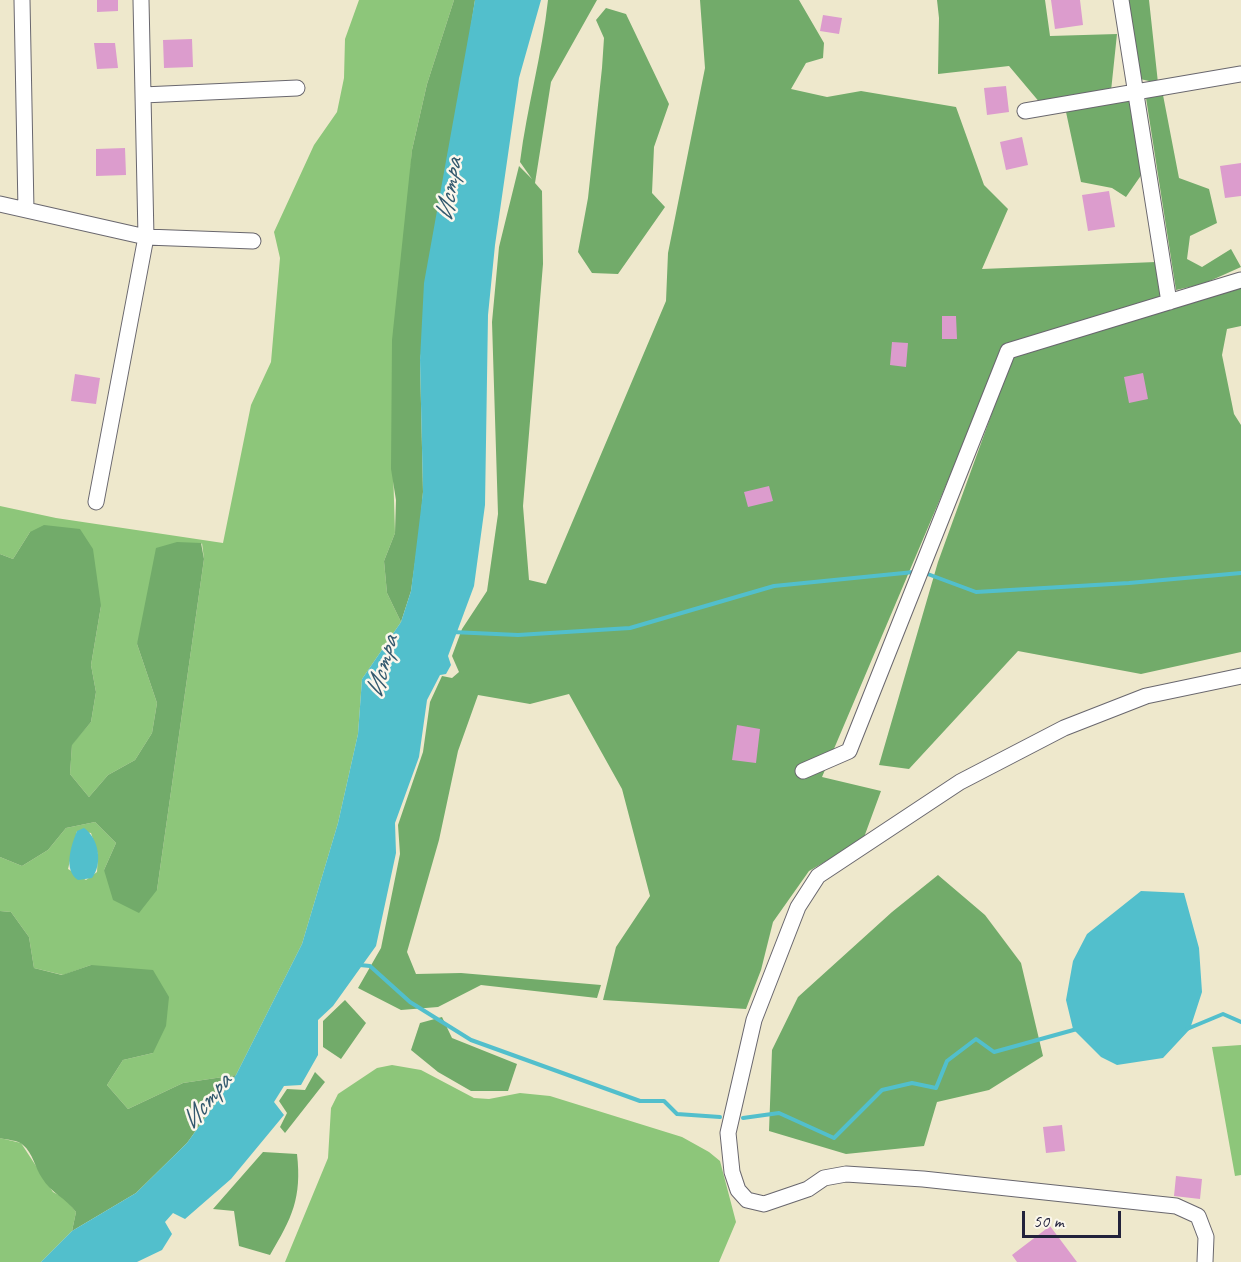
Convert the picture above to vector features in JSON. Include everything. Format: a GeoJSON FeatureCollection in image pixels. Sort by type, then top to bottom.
{"type":"FeatureCollection","features":[{"type":"Feature","properties":{"kind":"street"},"geometry":{"type":"LineString","coordinates":[[22,0],[26,210]]}},
{"type":"Feature","properties":{"kind":"street"},"geometry":{"type":"LineString","coordinates":[[96,502],[146,237],[141,0]]}},
{"type":"Feature","properties":{"kind":"street"},"geometry":{"type":"LineString","coordinates":[[1120,0],[1169,302]]}},
{"type":"Feature","properties":{"kind":"street"},"geometry":{"type":"LineString","coordinates":[[1025,111],[1241,74]]}},
{"type":"Feature","properties":{"kind":"street"},"geometry":{"type":"LineString","coordinates":[[143,95],[297,88]]}},
{"type":"Feature","properties":{"kind":"street"},"geometry":{"type":"LineString","coordinates":[[0,204],[146,237],[254,241]]}},
{"type":"Feature","properties":{"kind":"street"},"geometry":{"type":"LineString","coordinates":[[803,771],[849,751],[1008,351],[1241,280]]}},
{"type":"Feature","properties":{"kind":"street"},"geometry":{"type":"LineString","coordinates":[[1205,1262],[1206,1237],[1198,1216],[1176,1206],[923,1179],[846,1174],[824,1178],[808,1189],[764,1204],[747,1200],[738,1190],[732,1172],[728,1133],[754,1020],[798,907],[818,876],[960,782],[1064,728],[1146,696],[1241,676]]}},
{"type":"Feature","properties":{"kind":"green space"},"geometry":{"type":"Polygon","coordinates":[[[359,0],[454,0],[427,84],[412,150],[392,436],[395,533],[384,561],[387,593],[401,622],[362,679],[358,734],[338,823],[302,944],[236,1075],[183,1083],[128,1109],[107,1085],[123,1060],[153,1053],[91,965],[63,975],[34,968],[29,937],[11,912],[0,911],[0,857],[22,866],[48,850],[66,828],[95,822],[116,843],[104,870],[157,890],[204,559],[202,543],[137,644],[157,703],[152,733],[135,760],[108,775],[89,797],[70,774],[72,744],[91,722],[96,692],[91,665],[101,606],[30,532],[13,559],[0,554],[0,506],[56,518],[223,543],[251,405],[271,362],[280,258],[274,232],[314,145],[337,112],[344,78],[345,39],[359,0]],[[77,831],[68,869],[86,880],[97,872],[98,855],[91,833],[77,831]]]}},
{"type":"Feature","properties":{"kind":"green space"},"geometry":{"type":"Polygon","coordinates":[[[454,0],[475,0],[420,360],[423,492],[411,591],[401,622],[387,593],[384,561],[395,533],[396,500],[391,469],[392,340],[412,150],[427,84],[454,0]]]}},
{"type":"Feature","properties":{"kind":"green space"},"geometry":{"type":"Polygon","coordinates":[[[548,0],[597,0],[551,82],[535,183],[542,191],[543,264],[523,506],[529,580],[546,584],[666,301],[668,253],[705,68],[700,0],[799,0],[824,43],[823,58],[806,63],[791,89],[827,97],[861,91],[956,107],[984,185],[1008,209],[982,269],[1156,262],[1163,299],[1005,346],[822,777],[881,791],[863,840],[809,871],[773,922],[761,970],[746,1009],[603,1000],[616,947],[650,896],[622,789],[569,694],[530,704],[478,695],[458,751],[439,840],[407,952],[416,974],[461,973],[601,985],[597,998],[481,985],[438,1007],[401,1010],[358,988],[381,948],[400,854],[398,825],[423,752],[430,702],[442,676],[452,678],[459,672],[452,656],[462,629],[487,591],[498,514],[492,322],[499,247],[519,166],[532,179],[520,162],[548,0]]]}},
{"type":"Feature","properties":{"kind":"green space"},"geometry":{"type":"Polygon","coordinates":[[[937,0],[1045,0],[1050,36],[1117,34],[1111,91],[1041,104],[1009,66],[938,74],[937,0]]]}},
{"type":"Feature","properties":{"kind":"green space"},"geometry":{"type":"Polygon","coordinates":[[[1127,0],[1149,0],[1158,83],[1140,79],[1127,0]]]}},
{"type":"Feature","properties":{"kind":"green space"},"geometry":{"type":"Polygon","coordinates":[[[606,8],[626,14],[669,104],[654,147],[652,193],[665,207],[618,274],[592,273],[578,252],[588,198],[602,68],[604,38],[596,20],[606,8]]]}},
{"type":"Feature","properties":{"kind":"green space"},"geometry":{"type":"Polygon","coordinates":[[[1163,95],[1179,178],[1209,189],[1217,223],[1190,236],[1187,259],[1202,267],[1231,249],[1241,267],[1203,284],[1176,290],[1146,98],[1163,95]]]}},
{"type":"Feature","properties":{"kind":"green space"},"geometry":{"type":"Polygon","coordinates":[[[1130,99],[1142,174],[1126,197],[1112,188],[1081,182],[1066,112],[1130,99]]]}},
{"type":"Feature","properties":{"kind":"green space"},"geometry":{"type":"Polygon","coordinates":[[[1241,286],[1241,326],[1227,329],[1222,355],[1234,414],[1241,425],[1241,652],[1141,674],[1018,651],[909,769],[879,765],[938,562],[1013,355],[1241,286]]]}},
{"type":"Feature","properties":{"kind":"green space"},"geometry":{"type":"Polygon","coordinates":[[[44,525],[80,529],[93,549],[101,606],[91,665],[96,692],[91,722],[72,745],[70,774],[89,797],[108,775],[135,760],[152,733],[157,703],[137,644],[156,548],[177,542],[201,543],[204,559],[157,890],[139,913],[113,900],[104,870],[116,843],[95,822],[66,828],[48,850],[22,866],[0,857],[0,554],[13,559],[30,532],[44,525]]]}},
{"type":"Feature","properties":{"kind":"green space"},"geometry":{"type":"Polygon","coordinates":[[[938,875],[985,915],[1021,963],[1043,1056],[989,1090],[937,1102],[924,1146],[846,1154],[769,1131],[772,1050],[798,997],[892,912],[938,875]]]}},
{"type":"Feature","properties":{"kind":"green space"},"geometry":{"type":"Polygon","coordinates":[[[0,911],[11,912],[29,937],[34,968],[62,975],[91,965],[153,970],[169,997],[166,1026],[153,1053],[123,1060],[107,1085],[128,1109],[183,1083],[236,1075],[187,1143],[136,1193],[72,1231],[76,1212],[46,1183],[32,1156],[21,1143],[0,1138],[0,911]]]}},
{"type":"Feature","properties":{"kind":"green space"},"geometry":{"type":"Polygon","coordinates":[[[345,1000],[366,1023],[341,1059],[323,1047],[323,1021],[345,1000]]]}},
{"type":"Feature","properties":{"kind":"green space"},"geometry":{"type":"Polygon","coordinates":[[[442,1017],[452,1038],[517,1064],[508,1091],[471,1091],[438,1072],[411,1050],[420,1023],[442,1017]]]}},
{"type":"Feature","properties":{"kind":"green space"},"geometry":{"type":"Polygon","coordinates":[[[1241,1045],[1241,1175],[1235,1176],[1212,1047],[1241,1045]]]}},
{"type":"Feature","properties":{"kind":"green space"},"geometry":{"type":"Polygon","coordinates":[[[392,1065],[421,1070],[474,1098],[489,1099],[520,1093],[550,1096],[682,1137],[709,1152],[720,1161],[736,1222],[719,1262],[285,1262],[328,1158],[331,1108],[338,1094],[377,1068],[392,1065]]]}},
{"type":"Feature","properties":{"kind":"green space"},"geometry":{"type":"Polygon","coordinates":[[[315,1072],[325,1082],[285,1133],[280,1127],[287,1113],[279,1101],[287,1089],[305,1090],[315,1072]]]}},
{"type":"Feature","properties":{"kind":"green space"},"geometry":{"type":"Polygon","coordinates":[[[0,1138],[21,1143],[53,1192],[66,1199],[76,1212],[72,1231],[41,1262],[0,1262],[0,1138]]]}},
{"type":"Feature","properties":{"kind":"green space"},"geometry":{"type":"Polygon","coordinates":[[[263,1152],[297,1154],[298,1183],[294,1207],[270,1255],[239,1246],[234,1211],[213,1209],[263,1152]]]}},
{"type":"Feature","properties":{"kind":"water","name":"Истра"},"geometry":{"type":"Polygon","coordinates":[[[475,0],[541,0],[519,78],[495,245],[488,315],[485,505],[474,586],[448,656],[451,665],[446,674],[440,675],[427,700],[419,757],[395,823],[396,853],[376,946],[333,1006],[318,1020],[318,1055],[301,1085],[284,1086],[274,1102],[284,1115],[231,1179],[185,1219],[173,1213],[165,1222],[172,1234],[162,1250],[137,1262],[41,1262],[72,1231],[136,1193],[187,1143],[236,1075],[302,944],[338,823],[358,734],[362,679],[401,622],[411,591],[423,492],[420,360],[424,283],[475,0]]]}},
{"type":"Feature","properties":{"kind":"water"},"geometry":{"type":"Polygon","coordinates":[[[84,828],[96,845],[98,866],[92,878],[78,880],[73,876],[70,857],[77,831],[84,828]]]}},
{"type":"Feature","properties":{"kind":"water"},"geometry":{"type":"Polygon","coordinates":[[[1141,891],[1184,893],[1199,948],[1202,992],[1190,1029],[1163,1058],[1117,1065],[1101,1057],[1073,1029],[1066,1000],[1073,961],[1087,934],[1141,891]]]}},
{"type":"Feature","properties":{"kind":"building"},"geometry":{"type":"Polygon","coordinates":[[[97,0],[118,0],[118,11],[97,12],[97,0]]]}},
{"type":"Feature","properties":{"kind":"building"},"geometry":{"type":"Polygon","coordinates":[[[1051,0],[1080,0],[1083,25],[1055,29],[1051,0]]]}},
{"type":"Feature","properties":{"kind":"building"},"geometry":{"type":"Polygon","coordinates":[[[823,15],[842,18],[839,34],[820,31],[823,15]]]}},
{"type":"Feature","properties":{"kind":"building"},"geometry":{"type":"Polygon","coordinates":[[[192,39],[193,67],[164,68],[163,40],[192,39]]]}},
{"type":"Feature","properties":{"kind":"building"},"geometry":{"type":"Polygon","coordinates":[[[94,43],[115,43],[118,68],[97,69],[94,43]]]}},
{"type":"Feature","properties":{"kind":"building"},"geometry":{"type":"Polygon","coordinates":[[[1006,86],[1009,112],[987,115],[984,88],[1006,86]]]}},
{"type":"Feature","properties":{"kind":"building"},"geometry":{"type":"Polygon","coordinates":[[[1022,137],[1028,165],[1006,170],[1000,142],[1022,137]]]}},
{"type":"Feature","properties":{"kind":"building"},"geometry":{"type":"Polygon","coordinates":[[[125,148],[126,175],[96,176],[96,149],[125,148]]]}},
{"type":"Feature","properties":{"kind":"building"},"geometry":{"type":"Polygon","coordinates":[[[1241,163],[1241,196],[1225,198],[1220,166],[1241,163]]]}},
{"type":"Feature","properties":{"kind":"building"},"geometry":{"type":"Polygon","coordinates":[[[1109,191],[1115,227],[1088,231],[1082,195],[1109,191]]]}},
{"type":"Feature","properties":{"kind":"building"},"geometry":{"type":"Polygon","coordinates":[[[942,316],[956,316],[957,339],[942,339],[942,316]]]}},
{"type":"Feature","properties":{"kind":"building"},"geometry":{"type":"Polygon","coordinates":[[[892,342],[908,343],[906,367],[890,365],[892,342]]]}},
{"type":"Feature","properties":{"kind":"building"},"geometry":{"type":"Polygon","coordinates":[[[1143,373],[1148,399],[1129,403],[1124,377],[1143,373]]]}},
{"type":"Feature","properties":{"kind":"building"},"geometry":{"type":"Polygon","coordinates":[[[75,374],[100,378],[96,404],[71,401],[75,374]]]}},
{"type":"Feature","properties":{"kind":"building"},"geometry":{"type":"Polygon","coordinates":[[[769,486],[773,501],[748,507],[744,492],[769,486]]]}},
{"type":"Feature","properties":{"kind":"building"},"geometry":{"type":"Polygon","coordinates":[[[737,725],[760,729],[756,763],[732,760],[737,725]]]}},
{"type":"Feature","properties":{"kind":"building"},"geometry":{"type":"Polygon","coordinates":[[[1062,1125],[1065,1151],[1046,1153],[1043,1127],[1062,1125]]]}},
{"type":"Feature","properties":{"kind":"building"},"geometry":{"type":"Polygon","coordinates":[[[1176,1176],[1202,1179],[1200,1199],[1174,1196],[1176,1176]]]}},
{"type":"Feature","properties":{"kind":"building"},"geometry":{"type":"Polygon","coordinates":[[[1050,1226],[1077,1262],[1017,1262],[1012,1255],[1050,1226]]]}},
{"type":"Feature","properties":{"kind":"waterway"},"geometry":{"type":"LineString","coordinates":[[452,632],[518,635],[630,628],[774,586],[914,572]]}},
{"type":"Feature","properties":{"kind":"waterway"},"geometry":{"type":"LineString","coordinates":[[925,573],[976,592],[1129,583],[1241,573]]}},
{"type":"Feature","properties":{"kind":"waterway"},"geometry":{"type":"LineString","coordinates":[[360,965],[370,966],[410,1002],[471,1040],[640,1101],[664,1101],[677,1114],[720,1117]]}},
{"type":"Feature","properties":{"kind":"waterway"},"geometry":{"type":"LineString","coordinates":[[1187,1029],[1223,1014],[1241,1022]]}},
{"type":"Feature","properties":{"kind":"waterway"},"geometry":{"type":"LineString","coordinates":[[743,1118],[779,1113],[834,1138],[882,1090],[912,1083],[936,1088],[947,1061],[976,1039],[994,1052],[1077,1029]]}}]}
